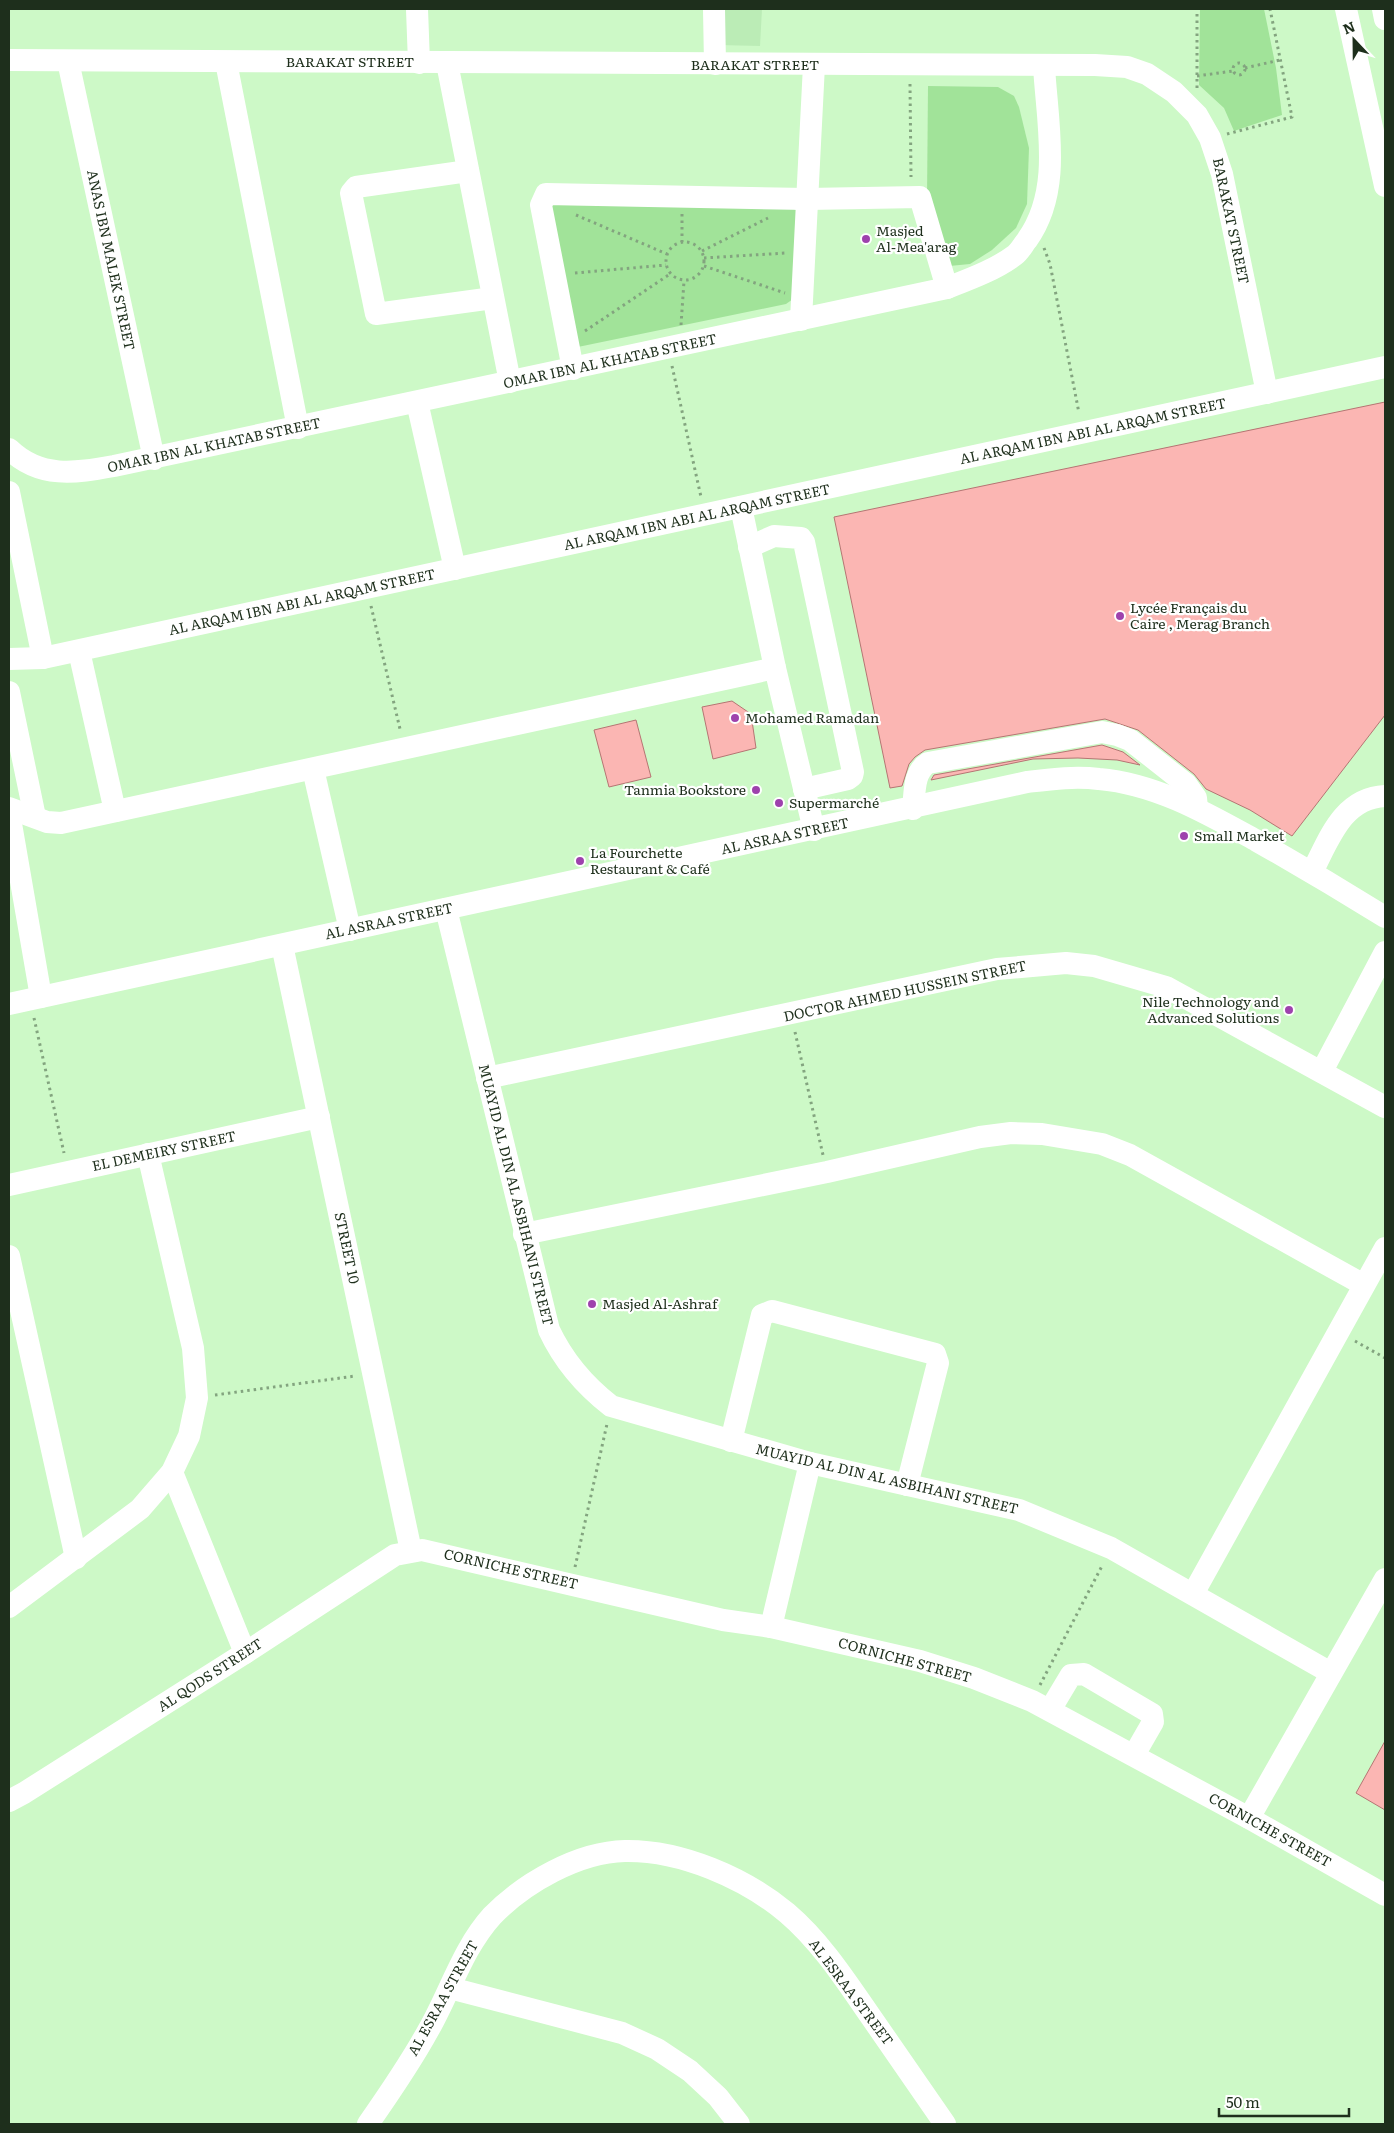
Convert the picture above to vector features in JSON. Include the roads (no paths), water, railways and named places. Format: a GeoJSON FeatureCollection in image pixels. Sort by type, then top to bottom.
{"type":"FeatureCollection","features":[{"type":"Feature","properties":{"kind":"street"},"geometry":{"type":"LineString","coordinates":[[417,9],[419,63]]}},
{"type":"Feature","properties":{"kind":"street"},"geometry":{"type":"LineString","coordinates":[[714,9],[715,64]]}},
{"type":"Feature","properties":{"kind":"street"},"geometry":{"type":"LineString","coordinates":[[1346,9],[1385,186]]}},
{"type":"Feature","properties":{"kind":"street"},"geometry":{"type":"LineString","coordinates":[[1383,9],[1385,19]]}},
{"type":"Feature","properties":{"kind":"street","name":"BARAKAT STREET"},"geometry":{"type":"LineString","coordinates":[[9,60],[1126,67],[1147,74],[1174,92],[1197,115],[1210,138],[1222,174],[1267,393]]}},
{"type":"Feature","properties":{"kind":"street","name":"ANAS IBN MALEK STREET"},"geometry":{"type":"LineString","coordinates":[[68,61],[154,459]]}},
{"type":"Feature","properties":{"kind":"street"},"geometry":{"type":"LineString","coordinates":[[226,62],[298,428]]}},
{"type":"Feature","properties":{"kind":"street"},"geometry":{"type":"LineString","coordinates":[[447,63],[510,382]]}},
{"type":"Feature","properties":{"kind":"street"},"geometry":{"type":"LineString","coordinates":[[801,309],[814,65]]}},
{"type":"Feature","properties":{"kind":"street","name":"OMAR IBN AL KHATAB STREET"},"geometry":{"type":"LineString","coordinates":[[13,454],[44,470],[72,473],[154,459],[674,347],[801,309],[947,288],[983,274],[1017,254],[1033,231],[1045,206],[1050,179],[1044,66]]}},
{"type":"Feature","properties":{"kind":"street"},"geometry":{"type":"LineString","coordinates":[[468,171],[356,187],[351,193],[376,314],[493,298]]}},
{"type":"Feature","properties":{"kind":"street"},"geometry":{"type":"LineString","coordinates":[[572,369],[541,200],[546,194],[682,198],[807,199],[920,197],[947,288]]}},
{"type":"Feature","properties":{"kind":"street","name":"AL ARQAM IBN ABI AL ARQAM STREET"},"geometry":{"type":"LineString","coordinates":[[9,659],[43,658],[79,651],[1385,367]]}},
{"type":"Feature","properties":{"kind":"street"},"geometry":{"type":"LineString","coordinates":[[417,402],[455,569]]}},
{"type":"Feature","properties":{"kind":"street"},"geometry":{"type":"LineString","coordinates":[[9,481],[13,454]]}},
{"type":"Feature","properties":{"kind":"street"},"geometry":{"type":"LineString","coordinates":[[9,492],[43,658]]}},
{"type":"Feature","properties":{"kind":"street"},"geometry":{"type":"LineString","coordinates":[[741,507],[775,668],[814,830]]}},
{"type":"Feature","properties":{"kind":"street"},"geometry":{"type":"LineString","coordinates":[[749,547],[761,540],[774,536],[801,538],[804,542],[853,772],[852,776],[848,779],[804,789]]}},
{"type":"Feature","properties":{"kind":"street"},"geometry":{"type":"LineString","coordinates":[[79,651],[115,811]]}},
{"type":"Feature","properties":{"kind":"street"},"geometry":{"type":"LineString","coordinates":[[9,808],[47,822],[61,823],[775,668]]}},
{"type":"Feature","properties":{"kind":"street"},"geometry":{"type":"LineString","coordinates":[[9,692],[35,817]]}},
{"type":"Feature","properties":{"kind":"street"},"geometry":{"type":"LineString","coordinates":[[913,809],[917,777],[928,763],[1102,732],[1116,734],[1130,740],[1186,784],[1196,798],[1198,808]]}},
{"type":"Feature","properties":{"kind":"street"},"geometry":{"type":"LineString","coordinates":[[313,769],[350,930]]}},
{"type":"Feature","properties":{"kind":"street","name":"AL ASRAA STREET"},"geometry":{"type":"LineString","coordinates":[[27,1000],[913,809],[1027,782],[1064,777],[1100,778],[1136,785],[1198,808],[1312,872],[1385,917]]}},
{"type":"Feature","properties":{"kind":"street"},"geometry":{"type":"LineString","coordinates":[[1312,872],[1339,821],[1347,812],[1367,799],[1385,796]]}},
{"type":"Feature","properties":{"kind":"street"},"geometry":{"type":"LineString","coordinates":[[9,812],[27,1000]]}},
{"type":"Feature","properties":{"kind":"street","name":"MUAYID AL DIN AL ASBIHANI STREET"},"geometry":{"type":"LineString","coordinates":[[446,909],[549,1330],[560,1353],[590,1390],[611,1406],[731,1441],[810,1463],[1019,1510],[1111,1548],[1331,1673]]}},
{"type":"Feature","properties":{"kind":"street","name":"STREET 10"},"geometry":{"type":"LineString","coordinates":[[282,945],[411,1551]]}},
{"type":"Feature","properties":{"kind":"street"},"geometry":{"type":"LineString","coordinates":[[1322,1071],[1385,952]]}},
{"type":"Feature","properties":{"kind":"street","name":"DOCTOR AHMED HUSSEIN STREET"},"geometry":{"type":"LineString","coordinates":[[487,1078],[997,969],[1066,963],[1094,966],[1166,987],[1385,1107]]}},
{"type":"Feature","properties":{"kind":"street","name":"EL DEMEIRY STREET"},"geometry":{"type":"LineString","coordinates":[[9,1185],[319,1117]]}},
{"type":"Feature","properties":{"kind":"street"},"geometry":{"type":"LineString","coordinates":[[524,1234],[827,1172],[980,1137],[1011,1133],[1042,1134],[1102,1144],[1130,1155],[1364,1285]]}},
{"type":"Feature","properties":{"kind":"street"},"geometry":{"type":"LineString","coordinates":[[9,1607],[140,1509],[172,1472],[189,1436],[197,1398],[193,1348],[148,1154]]}},
{"type":"Feature","properties":{"kind":"street"},"geometry":{"type":"LineString","coordinates":[[1193,1594],[1385,1248]]}},
{"type":"Feature","properties":{"kind":"street"},"geometry":{"type":"LineString","coordinates":[[9,1256],[18,1344],[76,1558]]}},
{"type":"Feature","properties":{"kind":"street"},"geometry":{"type":"LineString","coordinates":[[731,1441],[762,1314],[772,1311],[935,1354],[938,1363],[907,1485]]}},
{"type":"Feature","properties":{"kind":"street"},"geometry":{"type":"LineString","coordinates":[[771,1627],[810,1463]]}},
{"type":"Feature","properties":{"kind":"street"},"geometry":{"type":"LineString","coordinates":[[172,1472],[245,1653]]}},
{"type":"Feature","properties":{"kind":"street","name":"CORNICHE STREET"},"geometry":{"type":"LineString","coordinates":[[411,1551],[435,1551],[723,1620],[771,1627],[920,1661],[974,1678],[1041,1705],[1250,1818],[1385,1895]]}},
{"type":"Feature","properties":{"kind":"street","name":"AL QODS STREET"},"geometry":{"type":"LineString","coordinates":[[9,1800],[24,1793],[245,1653],[395,1555],[411,1551]]}},
{"type":"Feature","properties":{"kind":"street"},"geometry":{"type":"LineString","coordinates":[[1250,1818],[1385,1579]]}},
{"type":"Feature","properties":{"kind":"street"},"geometry":{"type":"LineString","coordinates":[[1041,1705],[1071,1675],[1075,1673],[1084,1674],[1152,1714],[1153,1722],[1134,1755]]}},
{"type":"Feature","properties":{"kind":"street","name":"AL ESRAA STREET"},"geometry":{"type":"LineString","coordinates":[[368,2124],[429,2029],[470,1946],[492,1917],[518,1892],[549,1873],[585,1859],[625,1851],[671,1856],[708,1868],[749,1887],[786,1913],[816,1943],[847,1982],[945,2124]]}},
{"type":"Feature","properties":{"kind":"street"},"geometry":{"type":"LineString","coordinates":[[450,1988],[622,2033],[657,2049],[690,2070],[718,2097],[739,2124]]}},
{"type":"Feature","properties":{"kind":"place","name":"Masjed Al-Mea'arag"},"geometry":{"type":"Point","coordinates":[866,239]}},
{"type":"Feature","properties":{"kind":"place","name":"Lycée Français du Caire , Merag Branch"},"geometry":{"type":"Point","coordinates":[1120,616]}},
{"type":"Feature","properties":{"kind":"place","name":"Mohamed Ramadan"},"geometry":{"type":"Point","coordinates":[735,718]}},
{"type":"Feature","properties":{"kind":"place","name":"Tanmia Bookstore"},"geometry":{"type":"Point","coordinates":[756,790]}},
{"type":"Feature","properties":{"kind":"place","name":"Supermarché"},"geometry":{"type":"Point","coordinates":[779,803]}},
{"type":"Feature","properties":{"kind":"place","name":"Small Market"},"geometry":{"type":"Point","coordinates":[1184,836]}},
{"type":"Feature","properties":{"kind":"place","name":"La Fourchette Restaurant & Café"},"geometry":{"type":"Point","coordinates":[580,861]}},
{"type":"Feature","properties":{"kind":"place","name":"Nile Technology and Advanced Solutions"},"geometry":{"type":"Point","coordinates":[1289,1010]}},
{"type":"Feature","properties":{"kind":"place","name":"Masjed Al-Ashraf"},"geometry":{"type":"Point","coordinates":[592,1304]}}]}
